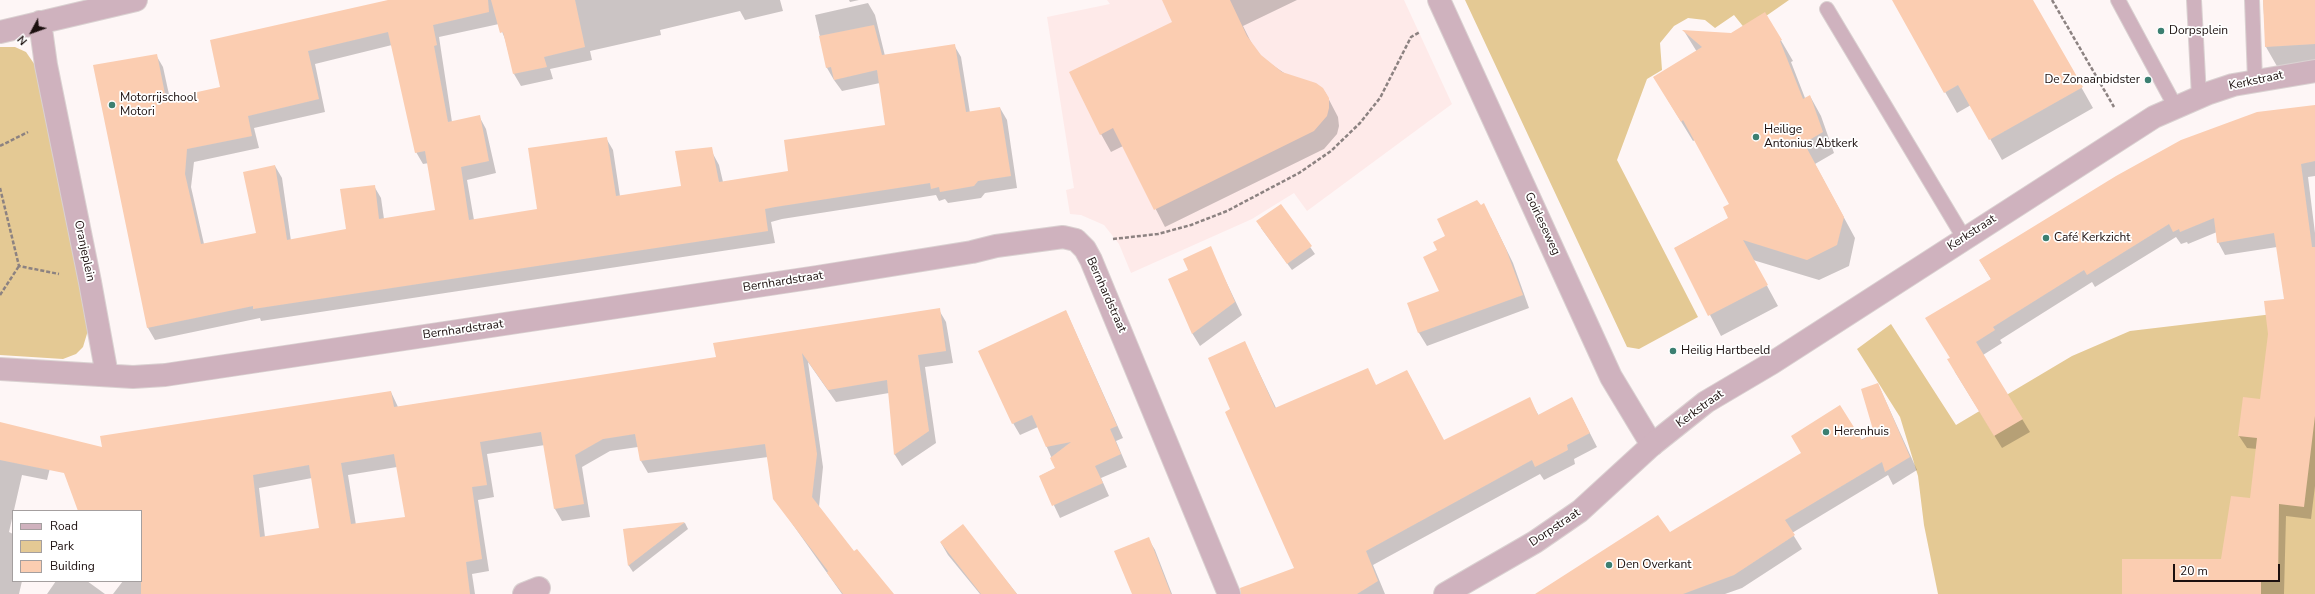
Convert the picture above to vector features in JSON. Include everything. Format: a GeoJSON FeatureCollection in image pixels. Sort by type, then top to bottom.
{"type":"FeatureCollection","features":[{"type":"Feature","properties":{"kind":"street"},"geometry":{"type":"LineString","coordinates":[[0,32],[136,0]]}},
{"type":"Feature","properties":{"kind":"street","name":"Goirleseweg"},"geometry":{"type":"LineString","coordinates":[[1444,9],[1611,377],[1652,445]]}},
{"type":"Feature","properties":{"kind":"street","name":"Oranjeplein"},"geometry":{"type":"LineString","coordinates":[[40,22],[46,65],[90,282],[107,375]]}},
{"type":"Feature","properties":{"kind":"street","name":"Kerkstraat"},"geometry":{"type":"LineString","coordinates":[[1652,445],[1706,402],[1772,363],[2129,132],[2175,106],[2255,80],[2315,71]]}},
{"type":"Feature","properties":{"kind":"street","name":"Bernhardstraat"},"geometry":{"type":"LineString","coordinates":[[107,375],[133,377],[165,375],[928,259],[996,246],[1063,237],[1076,240],[1085,248],[1096,270],[1229,594]]}},
{"type":"Feature","properties":{"kind":"street"},"geometry":{"type":"LineString","coordinates":[[0,369],[107,375]]}},
{"type":"Feature","properties":{"kind":"street","name":"Dorpstraat"},"geometry":{"type":"LineString","coordinates":[[1445,594],[1535,542],[1580,511],[1652,445]]}},
{"type":"Feature","properties":{"kind":"lane"},"geometry":{"type":"LineString","coordinates":[[2118,0],[2175,106]]}},
{"type":"Feature","properties":{"kind":"lane"},"geometry":{"type":"LineString","coordinates":[[2194,0],[2199,97]]}},
{"type":"Feature","properties":{"kind":"lane"},"geometry":{"type":"LineString","coordinates":[[2252,0],[2255,80]]}},
{"type":"Feature","properties":{"kind":"lane"},"geometry":{"type":"LineString","coordinates":[[1826,9],[1964,238]]}},
{"type":"Feature","properties":{"kind":"path"},"geometry":{"type":"LineString","coordinates":[[2052,0],[2129,132]]}},
{"type":"Feature","properties":{"kind":"path"},"geometry":{"type":"LineString","coordinates":[[1085,248],[1097,242],[1158,234],[1191,225],[1227,211],[1299,173],[1331,151],[1360,123],[1380,98],[1410,37],[1444,9]]}},
{"type":"Feature","properties":{"kind":"path"},"geometry":{"type":"LineString","coordinates":[[0,188],[19,266],[0,295]]}},
{"type":"Feature","properties":{"kind":"path"},"geometry":{"type":"LineString","coordinates":[[19,266],[90,282]]}},
{"type":"Feature","properties":{"kind":"shaded area"},"geometry":{"type":"Polygon","coordinates":[[[1107,0],[1404,0],[1452,104],[1307,211],[1294,193],[1252,219],[1131,273],[1119,244],[1104,225],[1081,215],[1070,214],[1066,190],[1074,188],[1047,17],[1110,4],[1107,0]]]}},
{"type":"Feature","properties":{"kind":"green space"},"geometry":{"type":"Polygon","coordinates":[[[1465,0],[1789,0],[1746,30],[1734,15],[1715,28],[1705,20],[1688,18],[1674,26],[1660,43],[1662,70],[1647,79],[1617,160],[1698,317],[1639,349],[1627,347],[1465,0]]]}},
{"type":"Feature","properties":{"kind":"green space"},"geometry":{"type":"Polygon","coordinates":[[[0,47],[15,47],[26,52],[37,68],[89,327],[83,347],[76,354],[63,359],[0,355],[0,47]]]}},
{"type":"Feature","properties":{"kind":"green space"},"geometry":{"type":"Polygon","coordinates":[[[2315,309],[2315,594],[1938,594],[1924,525],[1918,476],[1900,417],[1857,349],[1891,324],[1956,425],[2072,356],[2130,331],[2315,309]]]}},
{"type":"Feature","properties":{"kind":"building"},"geometry":{"type":"Polygon","coordinates":[[[388,0],[488,0],[489,12],[433,25],[437,45],[434,46],[448,122],[480,115],[489,161],[461,167],[469,220],[537,209],[528,148],[607,137],[616,196],[681,186],[675,151],[712,147],[719,182],[788,171],[784,140],[885,125],[877,70],[834,80],[831,67],[826,68],[819,36],[874,25],[882,55],[955,44],[966,112],[1000,107],[1011,176],[978,181],[974,186],[940,192],[939,187],[931,189],[930,183],[765,209],[768,231],[253,309],[253,306],[147,328],[93,65],[157,54],[166,99],[220,87],[210,40],[388,0]],[[388,32],[308,51],[319,99],[248,116],[252,136],[187,149],[185,174],[201,244],[256,233],[243,172],[275,165],[287,240],[346,229],[340,189],[375,185],[379,219],[435,210],[425,151],[415,153],[388,32]]]}},
{"type":"Feature","properties":{"kind":"building"},"geometry":{"type":"Polygon","coordinates":[[[491,0],[575,0],[585,47],[544,57],[547,67],[513,74],[503,32],[500,33],[491,0]]]}},
{"type":"Feature","properties":{"kind":"building"},"geometry":{"type":"Polygon","coordinates":[[[1162,0],[1230,0],[1247,36],[1261,55],[1282,72],[1316,83],[1323,88],[1329,98],[1329,108],[1327,116],[1314,131],[1154,210],[1113,128],[1100,135],[1069,72],[1172,22],[1162,0]]]}},
{"type":"Feature","properties":{"kind":"building"},"geometry":{"type":"Polygon","coordinates":[[[1892,0],[2033,0],[2083,87],[1989,140],[1958,85],[1944,93],[1892,0]]]}},
{"type":"Feature","properties":{"kind":"building"},"geometry":{"type":"Polygon","coordinates":[[[2263,0],[2315,0],[2315,44],[2265,47],[2263,0]]]}},
{"type":"Feature","properties":{"kind":"building","name":"Heilige Antonius Abtkerk"},"geometry":{"type":"Polygon","coordinates":[[[1765,12],[1782,40],[1780,41],[1803,99],[1810,95],[1823,132],[1804,143],[1844,217],[1837,245],[1807,260],[1743,240],[1768,285],[1708,316],[1674,248],[1728,218],[1723,207],[1729,204],[1683,120],[1681,122],[1653,77],[1702,47],[1682,30],[1731,33],[1765,12]]]}},
{"type":"Feature","properties":{"kind":"building"},"geometry":{"type":"Polygon","coordinates":[[[2315,105],[2315,161],[2301,164],[2312,247],[2315,247],[2315,416],[2304,507],[2279,504],[2278,582],[2261,582],[2261,594],[2122,594],[2122,559],[2221,559],[2231,496],[2250,498],[2257,438],[2238,436],[2243,397],[2260,399],[2268,334],[2264,301],[2284,299],[2274,233],[2217,243],[2214,218],[2180,232],[2179,229],[2173,232],[2169,224],[2087,275],[2084,270],[1993,327],[1995,330],[1976,342],[2023,419],[1994,436],[1947,359],[1950,358],[1925,318],[1991,279],[1979,260],[2116,176],[2181,140],[2257,112],[2315,105]]]}},
{"type":"Feature","properties":{"kind":"building"},"geometry":{"type":"Polygon","coordinates":[[[1477,200],[1481,205],[1484,203],[1506,249],[1523,295],[1418,333],[1407,303],[1439,291],[1423,257],[1437,250],[1433,242],[1445,236],[1437,219],[1477,200]]]}},
{"type":"Feature","properties":{"kind":"building"},"geometry":{"type":"Polygon","coordinates":[[[1281,204],[1312,246],[1287,264],[1256,221],[1281,204]]]}},
{"type":"Feature","properties":{"kind":"building"},"geometry":{"type":"Polygon","coordinates":[[[1211,246],[1235,302],[1192,334],[1168,279],[1188,270],[1183,259],[1211,246]]]}},
{"type":"Feature","properties":{"kind":"building"},"geometry":{"type":"Polygon","coordinates":[[[940,308],[946,351],[918,355],[929,431],[894,455],[887,380],[828,390],[802,353],[817,454],[812,497],[854,551],[857,549],[894,594],[843,594],[827,573],[828,571],[773,499],[765,444],[640,461],[635,434],[603,439],[575,455],[584,504],[554,509],[541,432],[480,442],[487,485],[472,487],[482,559],[466,562],[470,594],[141,594],[142,510],[78,510],[64,473],[0,460],[0,422],[102,447],[100,436],[391,391],[394,407],[716,357],[713,343],[940,308]],[[394,454],[341,463],[351,524],[405,517],[394,454]],[[309,465],[253,475],[260,537],[319,528],[309,465]]]}},
{"type":"Feature","properties":{"kind":"building"},"geometry":{"type":"Polygon","coordinates":[[[1066,310],[1117,426],[1110,429],[1121,454],[1095,466],[1103,483],[1052,506],[1039,476],[1055,468],[1050,458],[1071,442],[1046,447],[1032,415],[1012,424],[978,351],[1066,310]]]}},
{"type":"Feature","properties":{"kind":"building"},"geometry":{"type":"Polygon","coordinates":[[[1245,341],[1275,408],[1368,368],[1376,385],[1407,370],[1444,440],[1530,397],[1538,415],[1572,397],[1590,433],[1567,445],[1568,450],[1535,467],[1532,460],[1366,551],[1378,581],[1357,594],[1241,594],[1240,588],[1294,568],[1225,412],[1230,409],[1208,358],[1245,341]]]}},
{"type":"Feature","properties":{"kind":"building"},"geometry":{"type":"Polygon","coordinates":[[[1878,383],[1910,457],[1885,472],[1882,462],[1785,520],[1795,535],[1734,575],[1683,594],[1535,594],[1658,515],[1670,532],[1801,453],[1791,436],[1840,405],[1862,440],[1874,433],[1861,389],[1878,383]]]}},
{"type":"Feature","properties":{"kind":"building"},"geometry":{"type":"Polygon","coordinates":[[[685,522],[628,566],[623,529],[685,522]]]}},
{"type":"Feature","properties":{"kind":"building"},"geometry":{"type":"Polygon","coordinates":[[[963,524],[1017,594],[981,594],[940,542],[963,524]]]}},
{"type":"Feature","properties":{"kind":"building"},"geometry":{"type":"Polygon","coordinates":[[[1149,537],[1171,594],[1132,594],[1114,551],[1149,537]]]}},
{"type":"Feature","properties":{"kind":"place","name":"Dorpsplein"},"geometry":{"type":"Point","coordinates":[2161,31]}},
{"type":"Feature","properties":{"kind":"place","name":"De Zonaanbidster"},"geometry":{"type":"Point","coordinates":[2148,80]}},
{"type":"Feature","properties":{"kind":"place","name":"Motorrijschool Motori"},"geometry":{"type":"Point","coordinates":[112,105]}},
{"type":"Feature","properties":{"kind":"place","name":"Heilige Antonius Abtkerk"},"geometry":{"type":"Point","coordinates":[1756,137]}},
{"type":"Feature","properties":{"kind":"place","name":"Café Kerkzicht"},"geometry":{"type":"Point","coordinates":[2046,238]}},
{"type":"Feature","properties":{"kind":"place","name":"Heilig Hartbeeld"},"geometry":{"type":"Point","coordinates":[1673,351]}},
{"type":"Feature","properties":{"kind":"place","name":"Herenhuis"},"geometry":{"type":"Point","coordinates":[1826,432]}},
{"type":"Feature","properties":{"kind":"place","name":"Den Overkant"},"geometry":{"type":"Point","coordinates":[1609,565]}}]}
